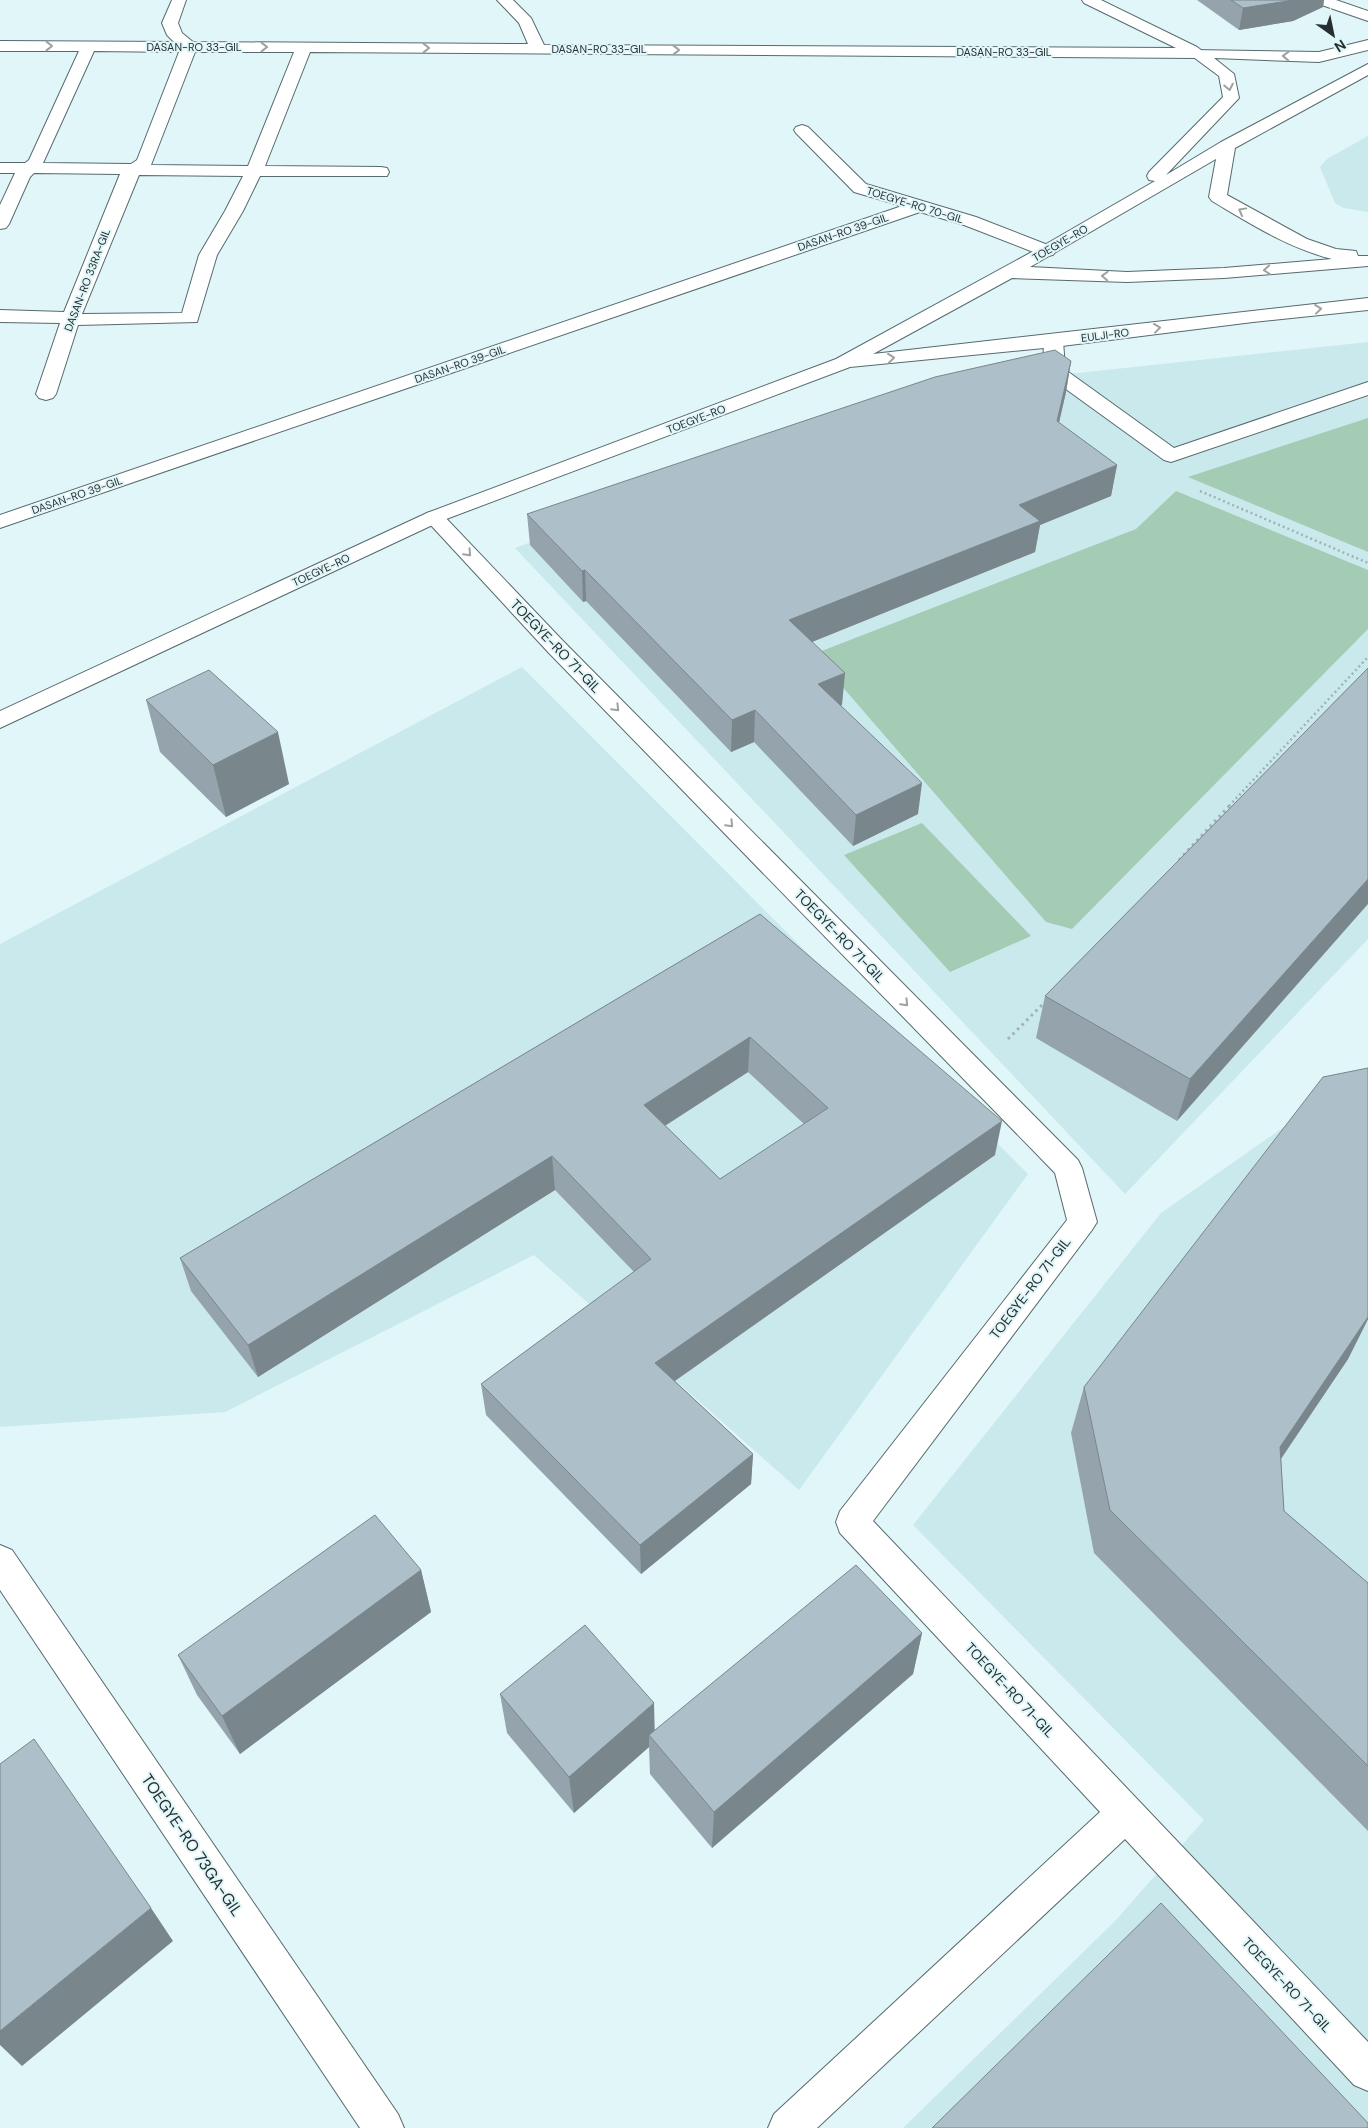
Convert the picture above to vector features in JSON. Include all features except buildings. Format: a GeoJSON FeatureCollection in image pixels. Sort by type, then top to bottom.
{"type":"FeatureCollection","features":[{"type":"Feature","properties":{"kind":"street"},"geometry":{"type":"LineString","coordinates":[[179,0],[170,23],[175,35],[189,47]]}},
{"type":"Feature","properties":{"kind":"street"},"geometry":{"type":"LineString","coordinates":[[504,0],[526,21],[538,49]]}},
{"type":"Feature","properties":{"kind":"street"},"geometry":{"type":"LineString","coordinates":[[1088,0],[1198,53],[1226,74],[1231,98],[1128,202]]}},
{"type":"Feature","properties":{"kind":"street"},"geometry":{"type":"LineString","coordinates":[[1321,0],[1368,16]]}},
{"type":"Feature","properties":{"kind":"street","name":"DASAN-RO 33-GIL"},"geometry":{"type":"LineString","coordinates":[[0,46],[1198,53],[1319,57],[1368,45]]}},
{"type":"Feature","properties":{"kind":"street"},"geometry":{"type":"LineString","coordinates":[[0,224],[22,175],[36,162],[88,46]]}},
{"type":"Feature","properties":{"kind":"street","name":"DASAN-RO 33RA-GIL"},"geometry":{"type":"LineString","coordinates":[[46,394],[71,319],[129,174],[144,162],[189,47]]}},
{"type":"Feature","properties":{"kind":"street"},"geometry":{"type":"LineString","coordinates":[[0,316],[92,320],[190,318],[208,255],[234,211],[254,171],[304,48]]}},
{"type":"Feature","properties":{"kind":"street","name":"TOEGYE-RO"},"geometry":{"type":"LineString","coordinates":[[0,720],[434,517],[842,363],[1010,272],[1227,146],[1368,70]]}},
{"type":"Feature","properties":{"kind":"street","name":"TOEGYE-RO 70-GIL"},"geometry":{"type":"LineString","coordinates":[[802,130],[860,188],[970,221],[1047,251]]}},
{"type":"Feature","properties":{"kind":"street"},"geometry":{"type":"LineString","coordinates":[[1227,146],[1218,197],[1279,233],[1337,256],[1368,254]]}},
{"type":"Feature","properties":{"kind":"street"},"geometry":{"type":"LineString","coordinates":[[0,168],[381,172]]}},
{"type":"Feature","properties":{"kind":"street","name":"DASAN-RO 39-GIL"},"geometry":{"type":"LineString","coordinates":[[0,522],[920,206]]}},
{"type":"Feature","properties":{"kind":"street"},"geometry":{"type":"LineString","coordinates":[[1010,272],[1127,277],[1224,274],[1368,261]]}},
{"type":"Feature","properties":{"kind":"street","name":"EULJI-RO"},"geometry":{"type":"LineString","coordinates":[[842,363],[1054,341],[1244,317],[1368,304]]}},
{"type":"Feature","properties":{"kind":"street"},"geometry":{"type":"LineString","coordinates":[[1054,341],[1055,368],[1058,375],[1171,456],[1368,388]]}},
{"type":"Feature","properties":{"kind":"street","name":"TOEGYE-RO 71-GIL"},"geometry":{"type":"LineString","coordinates":[[434,517],[556,647],[1068,1168],[1082,1222],[852,1522],[1368,2071]]}},
{"type":"Feature","properties":{"kind":"street","name":"TOEGYE-RO 73GA-GIL"},"geometry":{"type":"LineString","coordinates":[[0,1561],[384,2128]]}},
{"type":"Feature","properties":{"kind":"street"},"geometry":{"type":"LineString","coordinates":[[788,2128],[1126,1813]]}},
{"type":"Feature","properties":{"kind":"path"},"geometry":{"type":"LineString","coordinates":[[1171,456],[1184,484],[1368,563]]}},
{"type":"Feature","properties":{"kind":"path"},"geometry":{"type":"LineString","coordinates":[[1173,866],[1368,658]]}},
{"type":"Feature","properties":{"kind":"path"},"geometry":{"type":"LineString","coordinates":[[1273,759],[1281,762]]}},
{"type":"Feature","properties":{"kind":"path"},"geometry":{"type":"LineString","coordinates":[[975,1074],[1046,1001]]}},
{"type":"Feature","properties":{"kind":"shaded area"},"geometry":{"type":"Polygon","coordinates":[[[1368,136],[1368,212],[1344,208],[1335,203],[1320,167],[1327,159],[1368,136]]]}},
{"type":"Feature","properties":{"kind":"shaded area"},"geometry":{"type":"Polygon","coordinates":[[[1368,342],[1368,939],[1125,1194],[515,548],[893,406],[1059,375],[1368,342]]]}},
{"type":"Feature","properties":{"kind":"shaded area"},"geometry":{"type":"Polygon","coordinates":[[[522,667],[1028,1174],[799,1490],[534,1255],[225,1412],[0,1427],[0,944],[522,667]]]}},
{"type":"Feature","properties":{"kind":"shaded area"},"geometry":{"type":"Polygon","coordinates":[[[1368,1068],[1368,2128],[903,2128],[1116,1920],[1204,1820],[913,1525],[1161,1213],[1368,1068]]]}},
{"type":"Feature","properties":{"kind":"green space"},"geometry":{"type":"Polygon","coordinates":[[[1368,418],[1368,552],[1188,477],[1368,418]]]}},
{"type":"Feature","properties":{"kind":"green space"},"geometry":{"type":"Polygon","coordinates":[[[1176,491],[1368,570],[1368,629],[1072,929],[1046,922],[814,654],[1136,529],[1176,491]]]}},
{"type":"Feature","properties":{"kind":"green space"},"geometry":{"type":"Polygon","coordinates":[[[922,823],[1031,936],[950,972],[844,855],[922,823]]]}}]}
